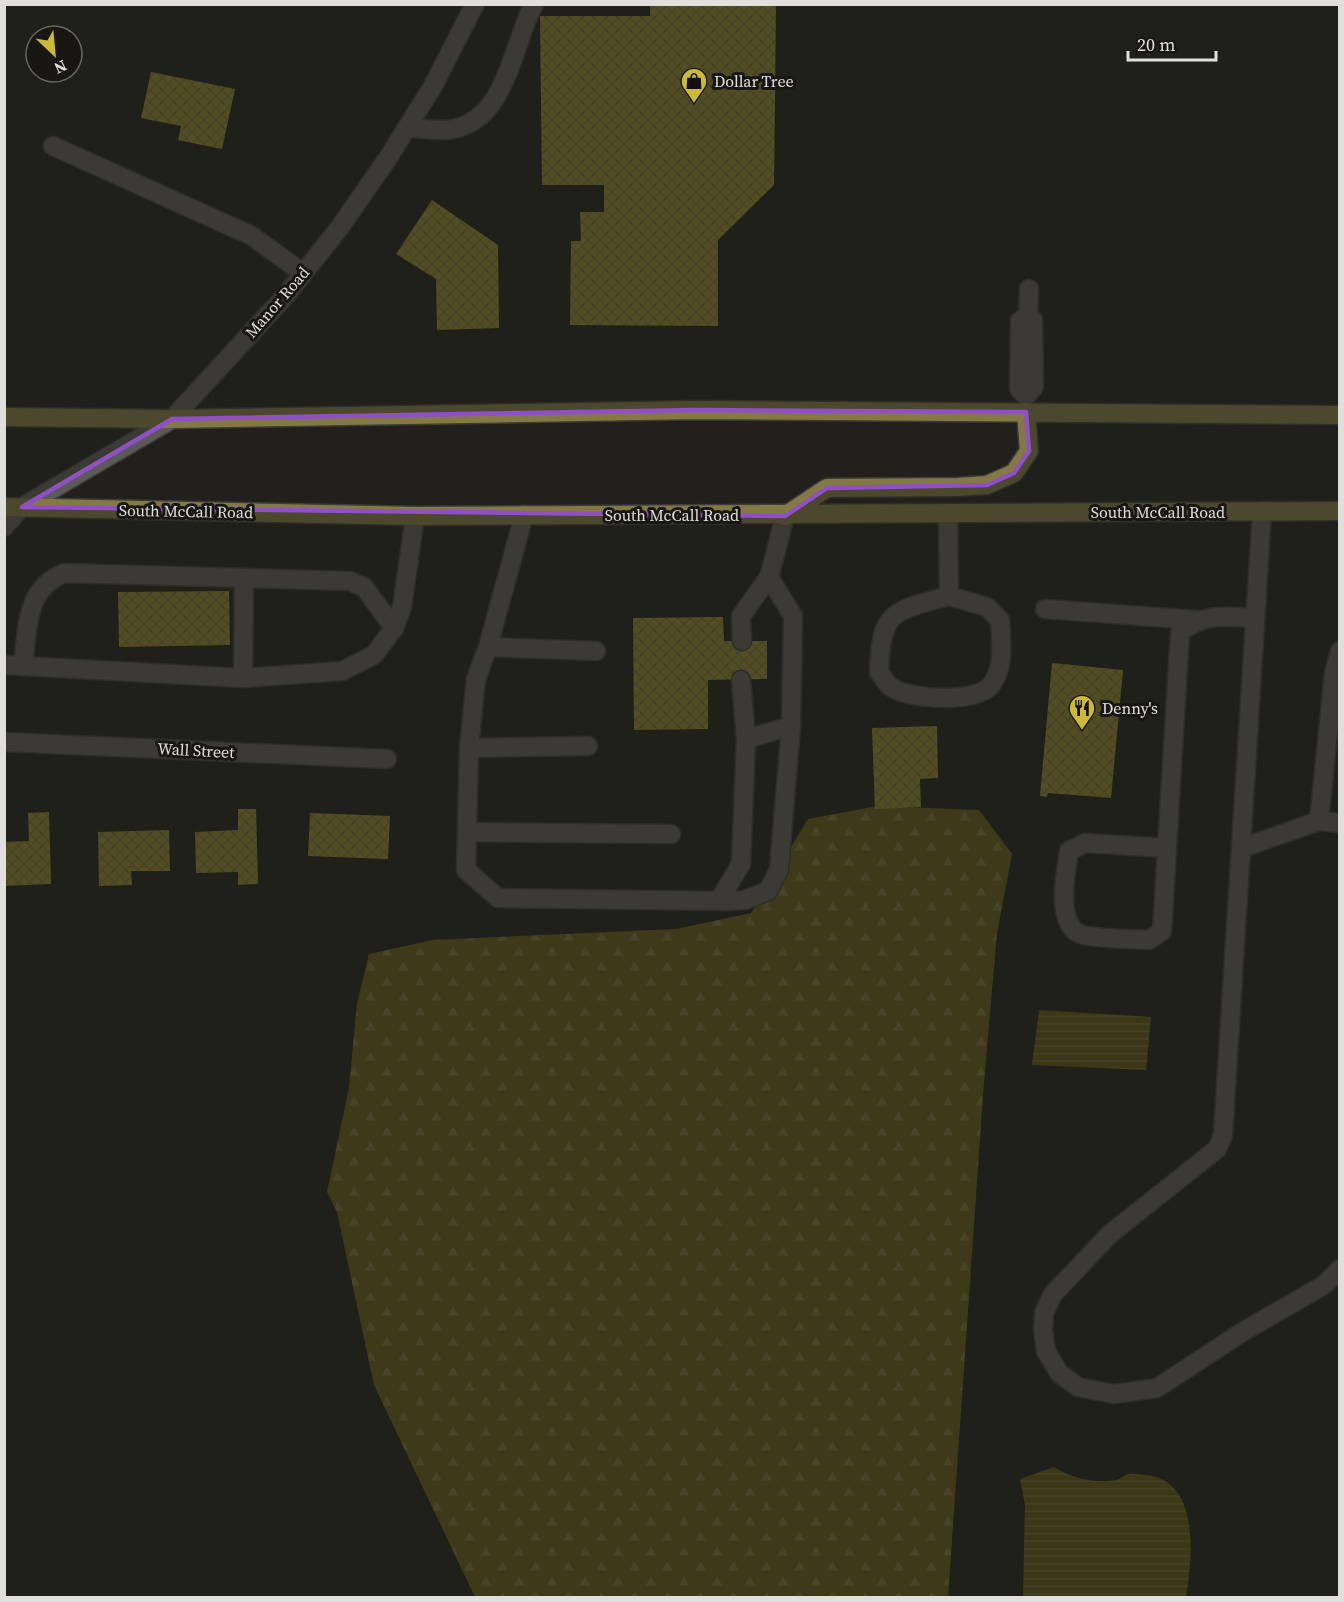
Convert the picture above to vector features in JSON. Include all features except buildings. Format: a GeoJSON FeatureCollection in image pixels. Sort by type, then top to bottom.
{"type":"FeatureCollection","features":[{"type":"Feature","properties":{"kind":"main road"},"geometry":{"type":"LineString","coordinates":[[785,516],[827,488],[968,486],[987,484],[1014,473],[1029,451],[1026,404]]}},
{"type":"Feature","properties":{"kind":"main road"},"geometry":{"type":"LineString","coordinates":[[4,417],[172,419],[1026,404],[1340,415]]}},
{"type":"Feature","properties":{"kind":"main road","name":"South McCall Road"},"geometry":{"type":"LineString","coordinates":[[13,507],[415,516],[785,516],[1340,511]]}},
{"type":"Feature","properties":{"kind":"street","name":"Manor Road"},"geometry":{"type":"LineString","coordinates":[[4,527],[13,507],[172,419],[303,273],[340,227],[433,86],[475,4]]}},
{"type":"Feature","properties":{"kind":"street"},"geometry":{"type":"LineString","coordinates":[[407,128],[452,129],[477,121],[503,87],[523,24],[534,4]]}},
{"type":"Feature","properties":{"kind":"street"},"geometry":{"type":"LineString","coordinates":[[53,146],[252,236],[303,273]]}},
{"type":"Feature","properties":{"kind":"street"},"geometry":{"type":"LineString","coordinates":[[1026,404],[1019,388],[1020,321],[1028,315],[1029,289]]}},
{"type":"Feature","properties":{"kind":"street"},"geometry":{"type":"LineString","coordinates":[[1262,512],[1223,1135],[1217,1149],[1110,1234],[1053,1293],[1044,1313],[1046,1351],[1059,1373],[1078,1388],[1114,1394],[1157,1388],[1244,1331],[1324,1286],[1340,1269]]}},
{"type":"Feature","properties":{"kind":"street"},"geometry":{"type":"LineString","coordinates":[[948,514],[949,596]]}},
{"type":"Feature","properties":{"kind":"street"},"geometry":{"type":"LineString","coordinates":[[524,515],[488,647],[476,679],[469,748],[466,870],[498,898],[744,900],[768,891],[779,869],[791,726],[793,616],[769,577]]}},
{"type":"Feature","properties":{"kind":"street"},"geometry":{"type":"LineString","coordinates":[[4,664],[243,678],[342,671],[374,655],[394,628],[402,607],[415,516]]}},
{"type":"Feature","properties":{"kind":"street"},"geometry":{"type":"LineString","coordinates":[[741,641],[741,616],[769,577],[785,516]]}},
{"type":"Feature","properties":{"kind":"street"},"geometry":{"type":"LineString","coordinates":[[23,666],[31,604],[48,583],[64,573],[350,581],[364,587],[394,628]]}},
{"type":"Feature","properties":{"kind":"street"},"geometry":{"type":"LineString","coordinates":[[243,678],[244,579]]}},
{"type":"Feature","properties":{"kind":"street"},"geometry":{"type":"LineString","coordinates":[[949,596],[987,607],[1000,620],[1001,666],[991,686],[973,696],[917,697],[891,687],[879,672],[880,644],[884,625],[902,608],[949,596]]}},
{"type":"Feature","properties":{"kind":"street"},"geometry":{"type":"LineString","coordinates":[[1045,609],[1196,620],[1212,617],[1256,618]]}},
{"type":"Feature","properties":{"kind":"street"},"geometry":{"type":"LineString","coordinates":[[1167,848],[1085,843],[1069,851],[1063,901],[1070,925],[1079,934],[1149,940],[1162,931],[1167,848],[1180,632],[1196,620]]}},
{"type":"Feature","properties":{"kind":"street"},"geometry":{"type":"LineString","coordinates":[[488,647],[596,651]]}},
{"type":"Feature","properties":{"kind":"street"},"geometry":{"type":"LineString","coordinates":[[1319,821],[1334,673],[1340,651]]}},
{"type":"Feature","properties":{"kind":"street"},"geometry":{"type":"LineString","coordinates":[[720,899],[741,864],[746,739],[741,680]]}},
{"type":"Feature","properties":{"kind":"street"},"geometry":{"type":"LineString","coordinates":[[746,739],[791,726]]}},
{"type":"Feature","properties":{"kind":"street","name":"Wall Street"},"geometry":{"type":"LineString","coordinates":[[4,742],[387,759]]}},
{"type":"Feature","properties":{"kind":"street"},"geometry":{"type":"LineString","coordinates":[[469,748],[588,746]]}},
{"type":"Feature","properties":{"kind":"street"},"geometry":{"type":"LineString","coordinates":[[1242,848],[1319,821],[1340,823]]}},
{"type":"Feature","properties":{"kind":"street"},"geometry":{"type":"LineString","coordinates":[[467,832],[671,834]]}},
{"type":"Feature","properties":{"kind":"highlighted area"},"geometry":{"type":"Polygon","coordinates":[[[696,410],[1026,412],[1029,451],[1014,473],[987,485],[827,488],[785,516],[22,507],[172,419],[696,410]]]}},
{"type":"Feature","properties":{"kind":"green space"},"geometry":{"type":"Polygon","coordinates":[[[878,806],[979,810],[1012,854],[997,933],[984,1082],[948,1597],[475,1597],[374,1385],[337,1212],[327,1192],[349,1088],[357,1004],[369,954],[433,940],[676,929],[751,913],[808,819],[878,806]]]}},
{"type":"Feature","properties":{"kind":"shaded area"},"geometry":{"type":"Polygon","coordinates":[[[1039,1010],[1151,1017],[1146,1070],[1032,1065],[1039,1010]]]}},
{"type":"Feature","properties":{"kind":"shaded area"},"geometry":{"type":"Polygon","coordinates":[[[1054,1467],[1092,1481],[1116,1480],[1131,1474],[1147,1475],[1164,1480],[1177,1491],[1185,1506],[1191,1544],[1186,1597],[1023,1597],[1025,1505],[1020,1479],[1054,1467]]]}},
{"type":"Feature","properties":{"kind":"place","name":"Dollar Tree"},"geometry":{"type":"Point","coordinates":[694,104]}},
{"type":"Feature","properties":{"kind":"place","name":"Denny's"},"geometry":{"type":"Point","coordinates":[1082,731]}}]}
